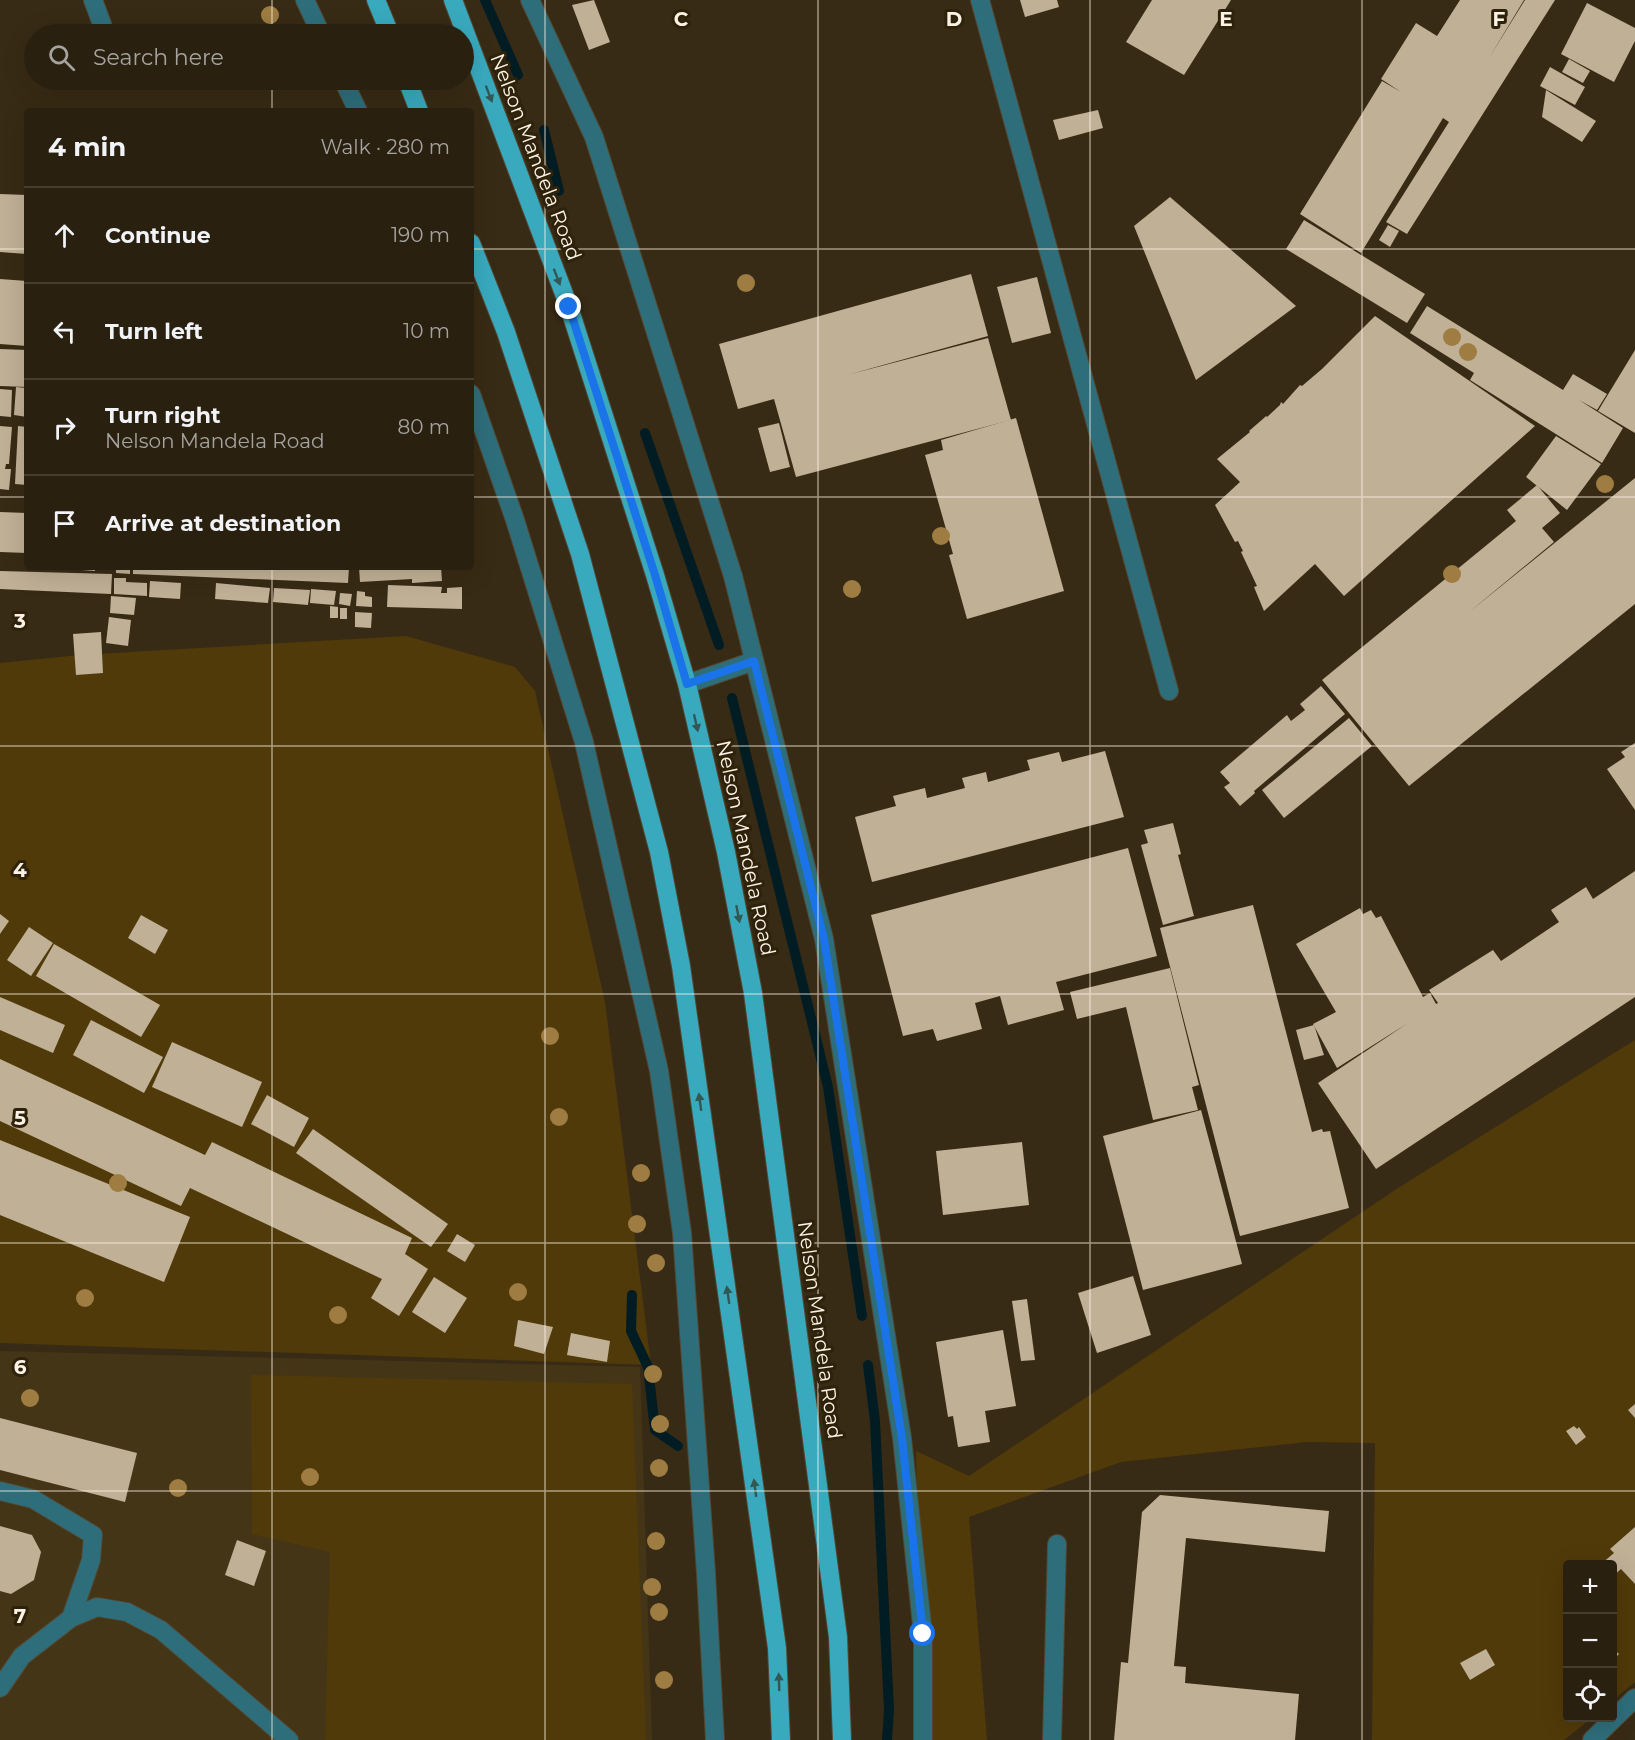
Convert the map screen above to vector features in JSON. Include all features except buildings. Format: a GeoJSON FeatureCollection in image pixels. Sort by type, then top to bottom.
{"type":"FeatureCollection","features":[{"type":"Feature","properties":{"kind":"main road"},"geometry":{"type":"LineString","coordinates":[[376,0],[386,24]]}},
{"type":"Feature","properties":{"kind":"main road","name":"Nelson Mandela Road"},"geometry":{"type":"LineString","coordinates":[[453,0],[462,24]]}},
{"type":"Feature","properties":{"kind":"main road","name":"Nelson Mandela Road"},"geometry":{"type":"LineString","coordinates":[[474,56],[569,307],[655,575],[687,684],[726,852],[753,993],[838,1637],[842,1740]]}},
{"type":"Feature","properties":{"kind":"main road"},"geometry":{"type":"LineString","coordinates":[[411,90],[419,108]]}},
{"type":"Feature","properties":{"kind":"main road"},"geometry":{"type":"LineString","coordinates":[[474,251],[506,332],[580,554],[659,852],[683,977],[777,1648],[781,1740]]}},
{"type":"Feature","properties":{"kind":"lane"},"geometry":{"type":"LineString","coordinates":[[93,0],[102,24]]}},
{"type":"Feature","properties":{"kind":"lane"},"geometry":{"type":"LineString","coordinates":[[305,0],[316,24]]}},
{"type":"Feature","properties":{"kind":"lane"},"geometry":{"type":"LineString","coordinates":[[530,0],[594,137],[733,576],[824,939],[902,1438],[923,1634],[923,1740]]}},
{"type":"Feature","properties":{"kind":"lane"},"geometry":{"type":"LineString","coordinates":[[980,0],[1169,691]]}},
{"type":"Feature","properties":{"kind":"lane"},"geometry":{"type":"LineString","coordinates":[[348,90],[357,108]]}},
{"type":"Feature","properties":{"kind":"lane"},"geometry":{"type":"LineString","coordinates":[[474,403],[515,520],[584,742],[659,1071],[682,1233],[706,1572],[715,1740]]}},
{"type":"Feature","properties":{"kind":"lane"},"geometry":{"type":"LineString","coordinates":[[687,684],[754,661]]}},
{"type":"Feature","properties":{"kind":"lane"},"geometry":{"type":"LineString","coordinates":[[0,1491],[33,1499],[93,1535],[91,1560],[71,1618]]}},
{"type":"Feature","properties":{"kind":"lane"},"geometry":{"type":"LineString","coordinates":[[1052,1740],[1057,1544]]}},
{"type":"Feature","properties":{"kind":"lane"},"geometry":{"type":"LineString","coordinates":[[0,1688],[22,1656],[71,1618],[97,1607],[127,1612],[161,1630],[289,1740]]}},
{"type":"Feature","properties":{"kind":"lane"},"geometry":{"type":"LineString","coordinates":[[1592,1740],[1635,1698]]}},
{"type":"Feature","properties":{"kind":"shaded area"},"geometry":{"type":"Polygon","coordinates":[[[406,636],[515,667],[535,691],[605,1002],[651,1365],[0,1343],[0,663],[80,655],[406,636]]]}},
{"type":"Feature","properties":{"kind":"shaded area"},"geometry":{"type":"Polygon","coordinates":[[[1635,1040],[1635,1682],[1617,1697],[1617,1560],[1563,1560],[1563,1722],[1587,1722],[1564,1740],[1372,1740],[1375,1443],[1307,1442],[1121,1462],[969,1517],[987,1740],[921,1740],[916,1451],[969,1476],[1398,1188],[1635,1040]]]}},
{"type":"Feature","properties":{"kind":"shaded area"},"geometry":{"type":"Polygon","coordinates":[[[0,1351],[640,1367],[652,1740],[0,1740],[0,1351]]]}},
{"type":"Feature","properties":{"kind":"shaded area"},"geometry":{"type":"Polygon","coordinates":[[[251,1375],[632,1384],[646,1740],[325,1740],[330,1552],[252,1534],[251,1375]]]}},
{"type":"Feature","properties":{"kind":"waterway"},"geometry":{"type":"LineString","coordinates":[[485,0],[518,75]]}},
{"type":"Feature","properties":{"kind":"waterway"},"geometry":{"type":"LineString","coordinates":[[544,130],[559,191]]}},
{"type":"Feature","properties":{"kind":"waterway"},"geometry":{"type":"LineString","coordinates":[[645,433],[719,645]]}},
{"type":"Feature","properties":{"kind":"waterway"},"geometry":{"type":"LineString","coordinates":[[732,698],[828,1087],[862,1316]]}},
{"type":"Feature","properties":{"kind":"waterway"},"geometry":{"type":"LineString","coordinates":[[632,1295],[631,1331],[648,1367],[655,1430],[678,1446]]}},
{"type":"Feature","properties":{"kind":"waterway"},"geometry":{"type":"LineString","coordinates":[[868,1365],[875,1421],[889,1710],[887,1740]]}},
{"type":"Feature","properties":{"kind":"route"},"geometry":{"type":"LineString","coordinates":[[569,307],[655,575],[687,684],[754,661],[824,939],[902,1438],[923,1634]]}}]}
